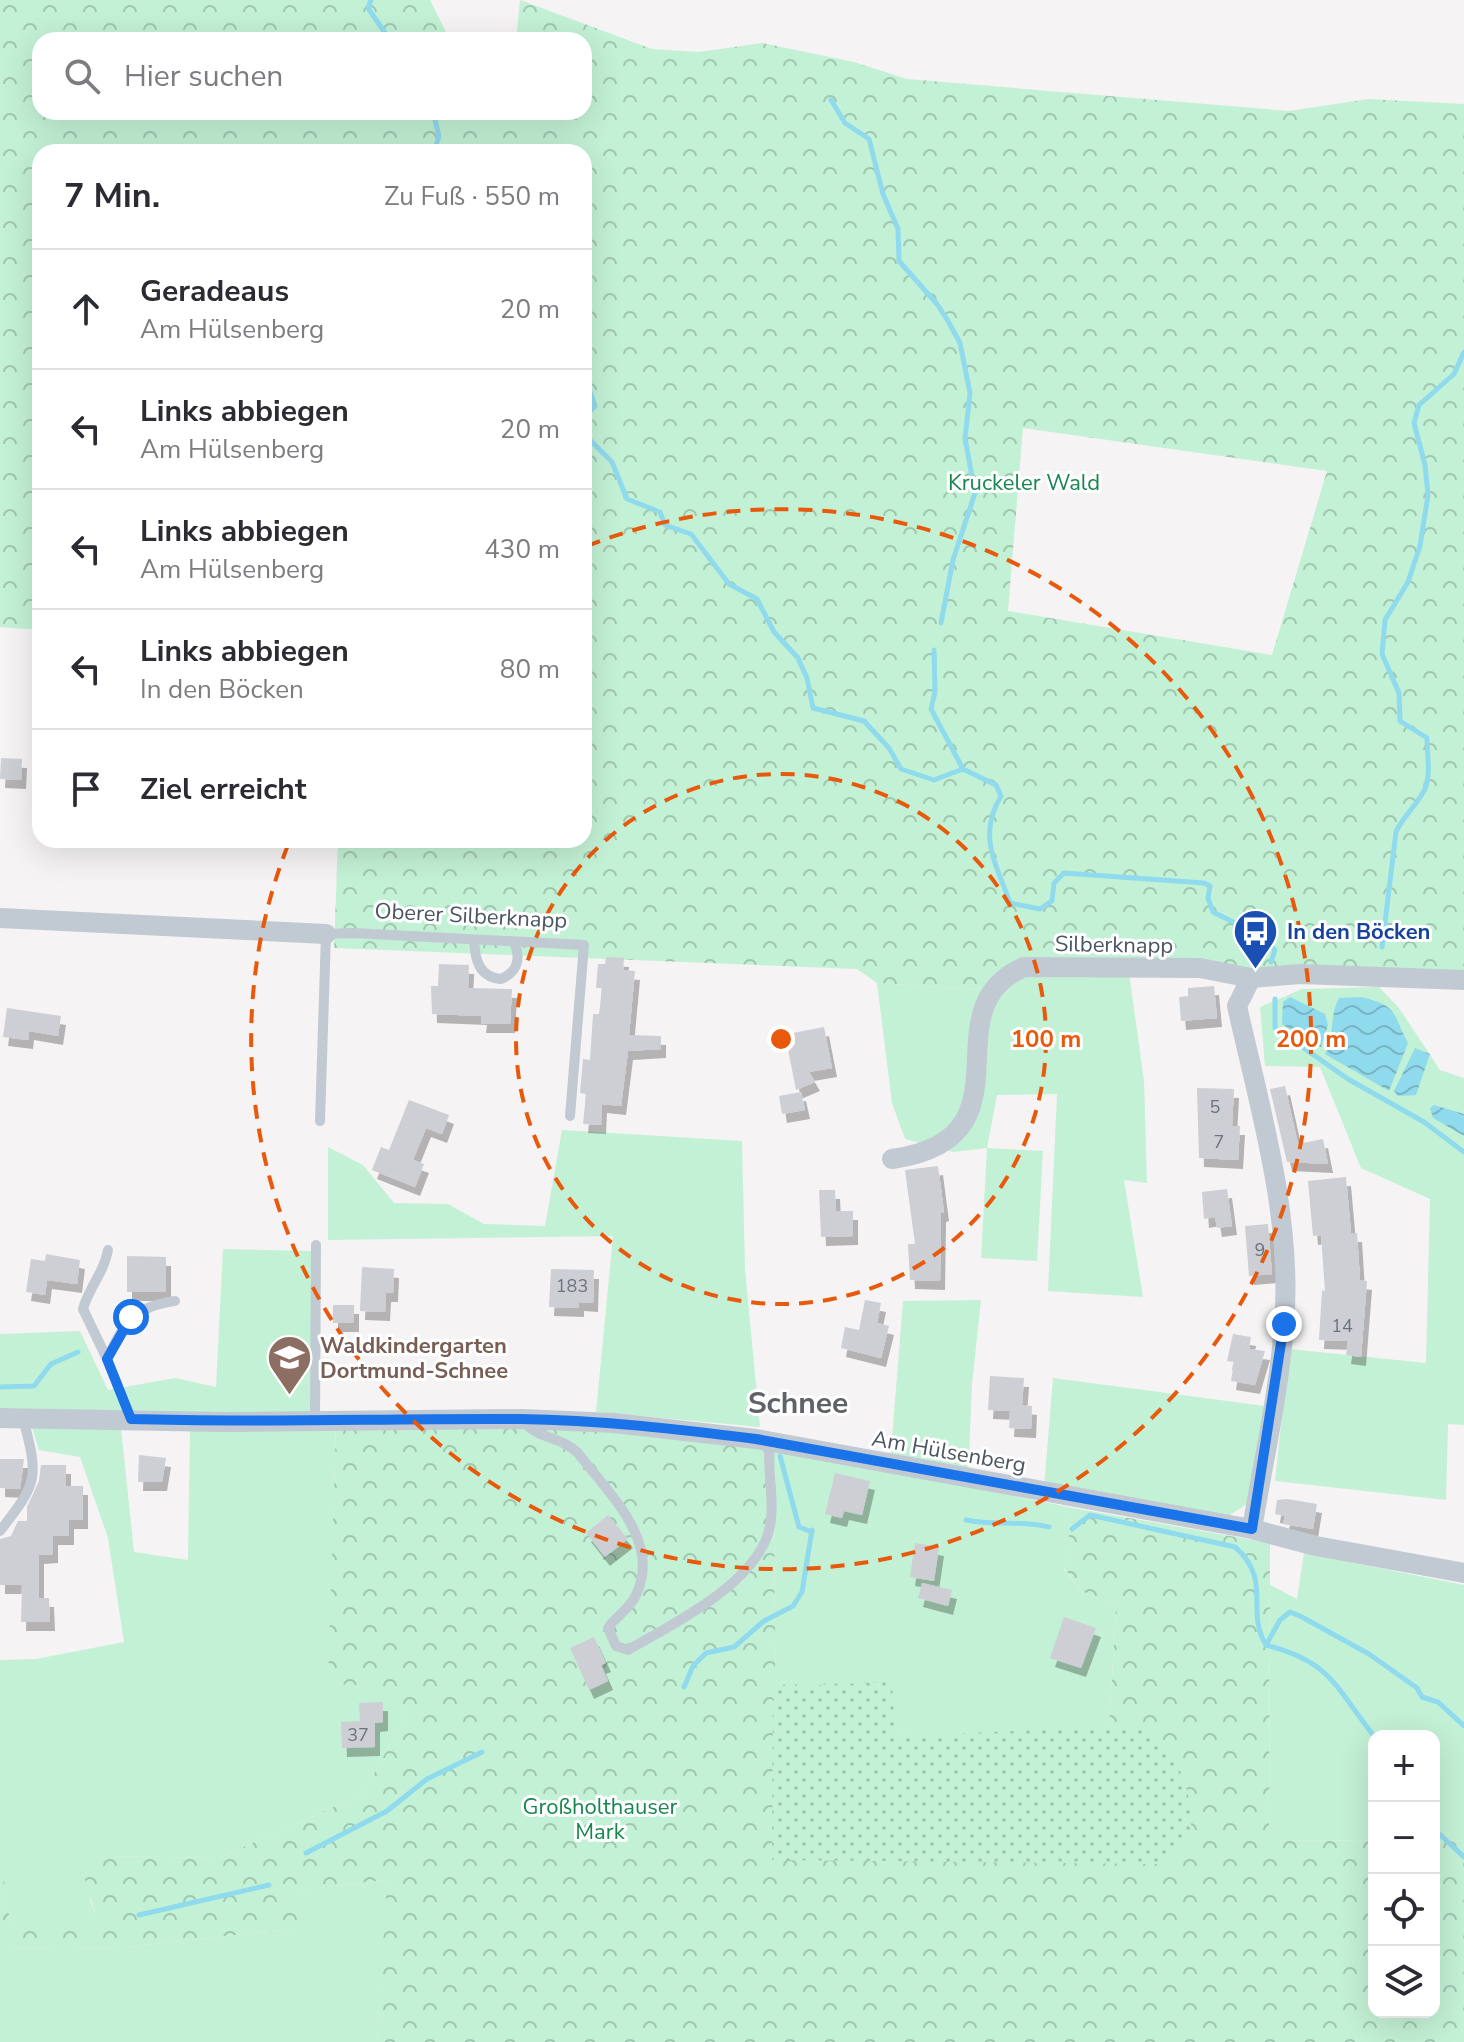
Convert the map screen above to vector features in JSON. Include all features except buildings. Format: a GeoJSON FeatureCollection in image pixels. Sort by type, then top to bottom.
{"type":"FeatureCollection","features":[{"type":"Feature","properties":{"kind":"street","name":"Oberer Silberknapp"},"geometry":{"type":"LineString","coordinates":[[0,918],[326,934]]}},
{"type":"Feature","properties":{"kind":"street","name":"Silberknapp"},"geometry":{"type":"LineString","coordinates":[[892,1159],[926,1154],[949,1142],[965,1123],[973,1099],[977,1034],[985,1008],[1009,973],[1024,967],[1200,968],[1251,978],[1300,974],[1464,980]]}},
{"type":"Feature","properties":{"kind":"street"},"geometry":{"type":"LineString","coordinates":[[1251,978],[1237,1006],[1277,1193],[1285,1283],[1281,1348],[1252,1529]]}},
{"type":"Feature","properties":{"kind":"street","name":"Am Hülsenberg"},"geometry":{"type":"LineString","coordinates":[[0,1418],[522,1419],[614,1423],[770,1442],[1252,1529],[1316,1546],[1464,1573]]}},
{"type":"Feature","properties":{"kind":"lane","name":"Oberer Silberknapp"},"geometry":{"type":"LineString","coordinates":[[326,934],[584,945],[570,1116]]}},
{"type":"Feature","properties":{"kind":"lane"},"geometry":{"type":"LineString","coordinates":[[320,1121],[326,934]]}},
{"type":"Feature","properties":{"kind":"lane"},"geometry":{"type":"LineString","coordinates":[[474,940],[484,975],[501,979],[515,969],[519,959],[514,942]]}},
{"type":"Feature","properties":{"kind":"lane"},"geometry":{"type":"LineString","coordinates":[[315,1420],[316,1245]]}},
{"type":"Feature","properties":{"kind":"lane"},"geometry":{"type":"LineString","coordinates":[[108,1250],[106,1265],[87,1294],[83,1309],[131,1419]]}},
{"type":"Feature","properties":{"kind":"lane"},"geometry":{"type":"LineString","coordinates":[[107,1359],[131,1317],[149,1305],[175,1301]]}},
{"type":"Feature","properties":{"kind":"lane"},"geometry":{"type":"LineString","coordinates":[[0,1530],[31,1491],[32,1452],[23,1418]]}},
{"type":"Feature","properties":{"kind":"lane"},"geometry":{"type":"LineString","coordinates":[[522,1419],[529,1431],[568,1443],[637,1533],[644,1554],[636,1595],[608,1628],[616,1646],[628,1650],[703,1604],[753,1562],[768,1533],[770,1442]]}},
{"type":"Feature","properties":{"kind":"green space","name":"Kruckeler Wald"},"geometry":{"type":"Polygon","coordinates":[[[0,0],[430,0],[446,32],[32,32],[32,120],[592,120],[592,32],[517,32],[520,0],[652,49],[699,52],[762,43],[854,62],[907,79],[1289,111],[1368,99],[1464,104],[1464,976],[1019,961],[992,975],[982,990],[877,983],[857,969],[334,948],[338,848],[592,848],[592,144],[32,144],[32,629],[0,627],[0,0]],[[1023,428],[1008,611],[1272,655],[1327,471],[1023,428]]]}},
{"type":"Feature","properties":{"kind":"green space"},"geometry":{"type":"Polygon","coordinates":[[[1019,961],[1128,965],[1144,1081],[1147,1183],[1124,1180],[1143,1297],[1048,1291],[1057,1094],[997,1095],[987,1148],[953,1152],[905,1139],[892,1103],[877,983],[982,990],[992,975],[1019,961]]]}},
{"type":"Feature","properties":{"kind":"green space"},"geometry":{"type":"Polygon","coordinates":[[[1379,987],[1399,1008],[1440,1070],[1464,1078],[1464,1425],[1448,1424],[1446,1500],[1275,1481],[1289,1349],[1426,1363],[1430,1199],[1361,1168],[1320,1067],[1265,1066],[1260,1007],[1302,989],[1379,987]]]}},
{"type":"Feature","properties":{"kind":"green space"},"geometry":{"type":"Polygon","coordinates":[[[562,1130],[742,1141],[745,1269],[760,1427],[596,1412],[613,1236],[328,1240],[328,1147],[363,1165],[394,1203],[448,1204],[484,1224],[545,1226],[562,1130]]]}},
{"type":"Feature","properties":{"kind":"green space"},"geometry":{"type":"Polygon","coordinates":[[[987,1148],[1043,1151],[1037,1261],[981,1258],[987,1148]]]}},
{"type":"Feature","properties":{"kind":"green space"},"geometry":{"type":"Polygon","coordinates":[[[223,1249],[311,1251],[311,1413],[121,1428],[134,1552],[188,1560],[190,1430],[336,1424],[329,1684],[380,1685],[408,1711],[363,1794],[219,1858],[112,1856],[90,1900],[101,1929],[11,1929],[4,1882],[0,1881],[0,1660],[36,1659],[124,1642],[108,1538],[80,1457],[39,1450],[27,1412],[0,1410],[0,1334],[80,1331],[108,1390],[175,1378],[216,1387],[223,1249]]]}},
{"type":"Feature","properties":{"kind":"green space"},"geometry":{"type":"Polygon","coordinates":[[[981,1300],[972,1384],[968,1479],[890,1464],[903,1301],[981,1300]]]}},
{"type":"Feature","properties":{"kind":"green space"},"geometry":{"type":"Polygon","coordinates":[[[1053,1378],[1265,1406],[1247,1504],[1228,1516],[1044,1487],[1053,1378]]]}},
{"type":"Feature","properties":{"kind":"green space","name":"Großholthauser Mark"},"geometry":{"type":"Polygon","coordinates":[[[336,1424],[629,1427],[777,1448],[775,1685],[892,1682],[895,1736],[1109,1728],[1116,1607],[1082,1591],[1064,1568],[1073,1508],[1270,1543],[1269,1841],[1368,1840],[1368,2018],[1440,2018],[1440,1840],[1464,1841],[1464,2042],[377,2042],[387,1880],[299,1890],[300,1928],[126,1947],[0,1949],[0,1881],[4,1881],[11,1929],[100,1929],[83,1873],[112,1856],[219,1858],[363,1794],[408,1711],[380,1686],[328,1684],[336,1424]]]}},
{"type":"Feature","properties":{"kind":"green space"},"geometry":{"type":"Polygon","coordinates":[[[777,1448],[1073,1508],[1064,1569],[1082,1591],[1116,1607],[1109,1728],[894,1736],[775,1685],[777,1448]]]}},
{"type":"Feature","properties":{"kind":"green space"},"geometry":{"type":"Polygon","coordinates":[[[1304,1553],[1464,1585],[1464,1841],[1440,1840],[1440,1730],[1368,1730],[1368,1840],[1269,1841],[1270,1585],[1297,1599],[1304,1553]]]}},
{"type":"Feature","properties":{"kind":"green space"},"geometry":{"type":"Polygon","coordinates":[[[892,1682],[895,1736],[1133,1726],[1155,1736],[1168,1748],[1185,1784],[1191,1812],[1187,1839],[1157,1864],[772,1860],[773,1687],[892,1682]]]}},
{"type":"Feature","properties":{"kind":"green space"},"geometry":{"type":"Polygon","coordinates":[[[388,1880],[377,2042],[0,2042],[0,1949],[126,1947],[299,1928],[298,1890],[388,1880]]]}},
{"type":"Feature","properties":{"kind":"water"},"geometry":{"type":"Polygon","coordinates":[[[1290,997],[1325,1014],[1328,1025],[1321,1047],[1308,1043],[1282,1024],[1283,1002],[1290,997]]]}},
{"type":"Feature","properties":{"kind":"water"},"geometry":{"type":"Polygon","coordinates":[[[1361,997],[1382,1004],[1393,1012],[1408,1043],[1389,1091],[1325,1054],[1339,998],[1361,997]]]}},
{"type":"Feature","properties":{"kind":"water"},"geometry":{"type":"Polygon","coordinates":[[[1415,1048],[1430,1054],[1416,1095],[1398,1096],[1394,1091],[1415,1048]]]}},
{"type":"Feature","properties":{"kind":"water"},"geometry":{"type":"Polygon","coordinates":[[[1434,1105],[1464,1114],[1464,1136],[1433,1118],[1430,1108],[1434,1105]]]}},
{"type":"Feature","properties":{"kind":"waterway"},"geometry":{"type":"LineString","coordinates":[[371,0],[368,8],[384,32]]}},
{"type":"Feature","properties":{"kind":"waterway"},"geometry":{"type":"LineString","coordinates":[[831,100],[845,123],[869,139],[883,194],[898,229],[899,261],[937,304],[960,343],[970,393],[965,438],[975,493],[953,560],[941,623]]}},
{"type":"Feature","properties":{"kind":"waterway"},"geometry":{"type":"LineString","coordinates":[[435,120],[439,136],[436,144]]}},
{"type":"Feature","properties":{"kind":"waterway"},"geometry":{"type":"LineString","coordinates":[[1382,947],[1396,832],[1425,789],[1428,770],[1427,738],[1400,721],[1399,693],[1382,654],[1385,620],[1408,582],[1420,546],[1428,495],[1425,465],[1414,423],[1419,405],[1454,374],[1464,352]]}},
{"type":"Feature","properties":{"kind":"waterway"},"geometry":{"type":"LineString","coordinates":[[592,397],[595,406],[592,409]]}},
{"type":"Feature","properties":{"kind":"waterway"},"geometry":{"type":"LineString","coordinates":[[592,442],[612,462],[627,499],[660,512],[665,525],[691,534],[729,584],[757,599],[774,632],[798,658],[807,678],[813,708],[864,721],[889,748],[901,769],[934,780],[963,769],[996,785],[1001,796],[990,824],[991,850],[1010,903],[1040,909],[1052,901],[1054,883],[1064,873],[1204,883],[1210,886],[1208,898],[1213,912],[1261,936],[1275,950],[1271,962]]}},
{"type":"Feature","properties":{"kind":"waterway"},"geometry":{"type":"LineString","coordinates":[[934,650],[935,692],[931,709],[963,769]]}},
{"type":"Feature","properties":{"kind":"waterway"},"geometry":{"type":"LineString","coordinates":[[1275,999],[1275,1028],[1348,1079],[1424,1122],[1464,1152]]}},
{"type":"Feature","properties":{"kind":"waterway"},"geometry":{"type":"LineString","coordinates":[[0,1387],[34,1386],[51,1364],[78,1352]]}},
{"type":"Feature","properties":{"kind":"waterway"},"geometry":{"type":"LineString","coordinates":[[780,1456],[799,1527],[812,1532]]}},
{"type":"Feature","properties":{"kind":"waterway"},"geometry":{"type":"LineString","coordinates":[[1072,1529],[1090,1515],[1235,1547],[1253,1571],[1260,1632],[1266,1645],[1319,1668],[1370,1730]]}},
{"type":"Feature","properties":{"kind":"waterway"},"geometry":{"type":"LineString","coordinates":[[966,1520],[1049,1527]]}},
{"type":"Feature","properties":{"kind":"waterway"},"geometry":{"type":"LineString","coordinates":[[684,1687],[693,1666],[706,1653],[734,1647],[764,1621],[793,1606],[802,1592],[812,1530]]}},
{"type":"Feature","properties":{"kind":"waterway"},"geometry":{"type":"LineString","coordinates":[[1266,1645],[1280,1620],[1290,1612],[1300,1616],[1369,1654],[1417,1688],[1422,1697],[1438,1702],[1464,1726]]}},
{"type":"Feature","properties":{"kind":"waterway"},"geometry":{"type":"LineString","coordinates":[[306,1853],[387,1811],[427,1779],[482,1752]]}},
{"type":"Feature","properties":{"kind":"waterway"},"geometry":{"type":"LineString","coordinates":[[1440,1835],[1464,1857]]}},
{"type":"Feature","properties":{"kind":"waterway"},"geometry":{"type":"LineString","coordinates":[[139,1915],[269,1885]]}},
{"type":"Feature","properties":{"kind":"place","name":"In den Böcken"},"geometry":{"type":"Point","coordinates":[1256,970]}},
{"type":"Feature","properties":{"kind":"place","name":"Waldkindergarten Dortmund-Schnee"},"geometry":{"type":"Point","coordinates":[289,1397]}},
{"type":"Feature","properties":{"kind":"district","name":"Schnee"},"geometry":{"type":"Point","coordinates":[798,1403]}},
{"type":"Feature","properties":{"kind":"route"},"geometry":{"type":"LineString","coordinates":[[131,1317],[107,1359],[131,1419],[222,1422],[522,1419],[680,1429],[756,1439],[1252,1529],[1284,1324]]}}]}
